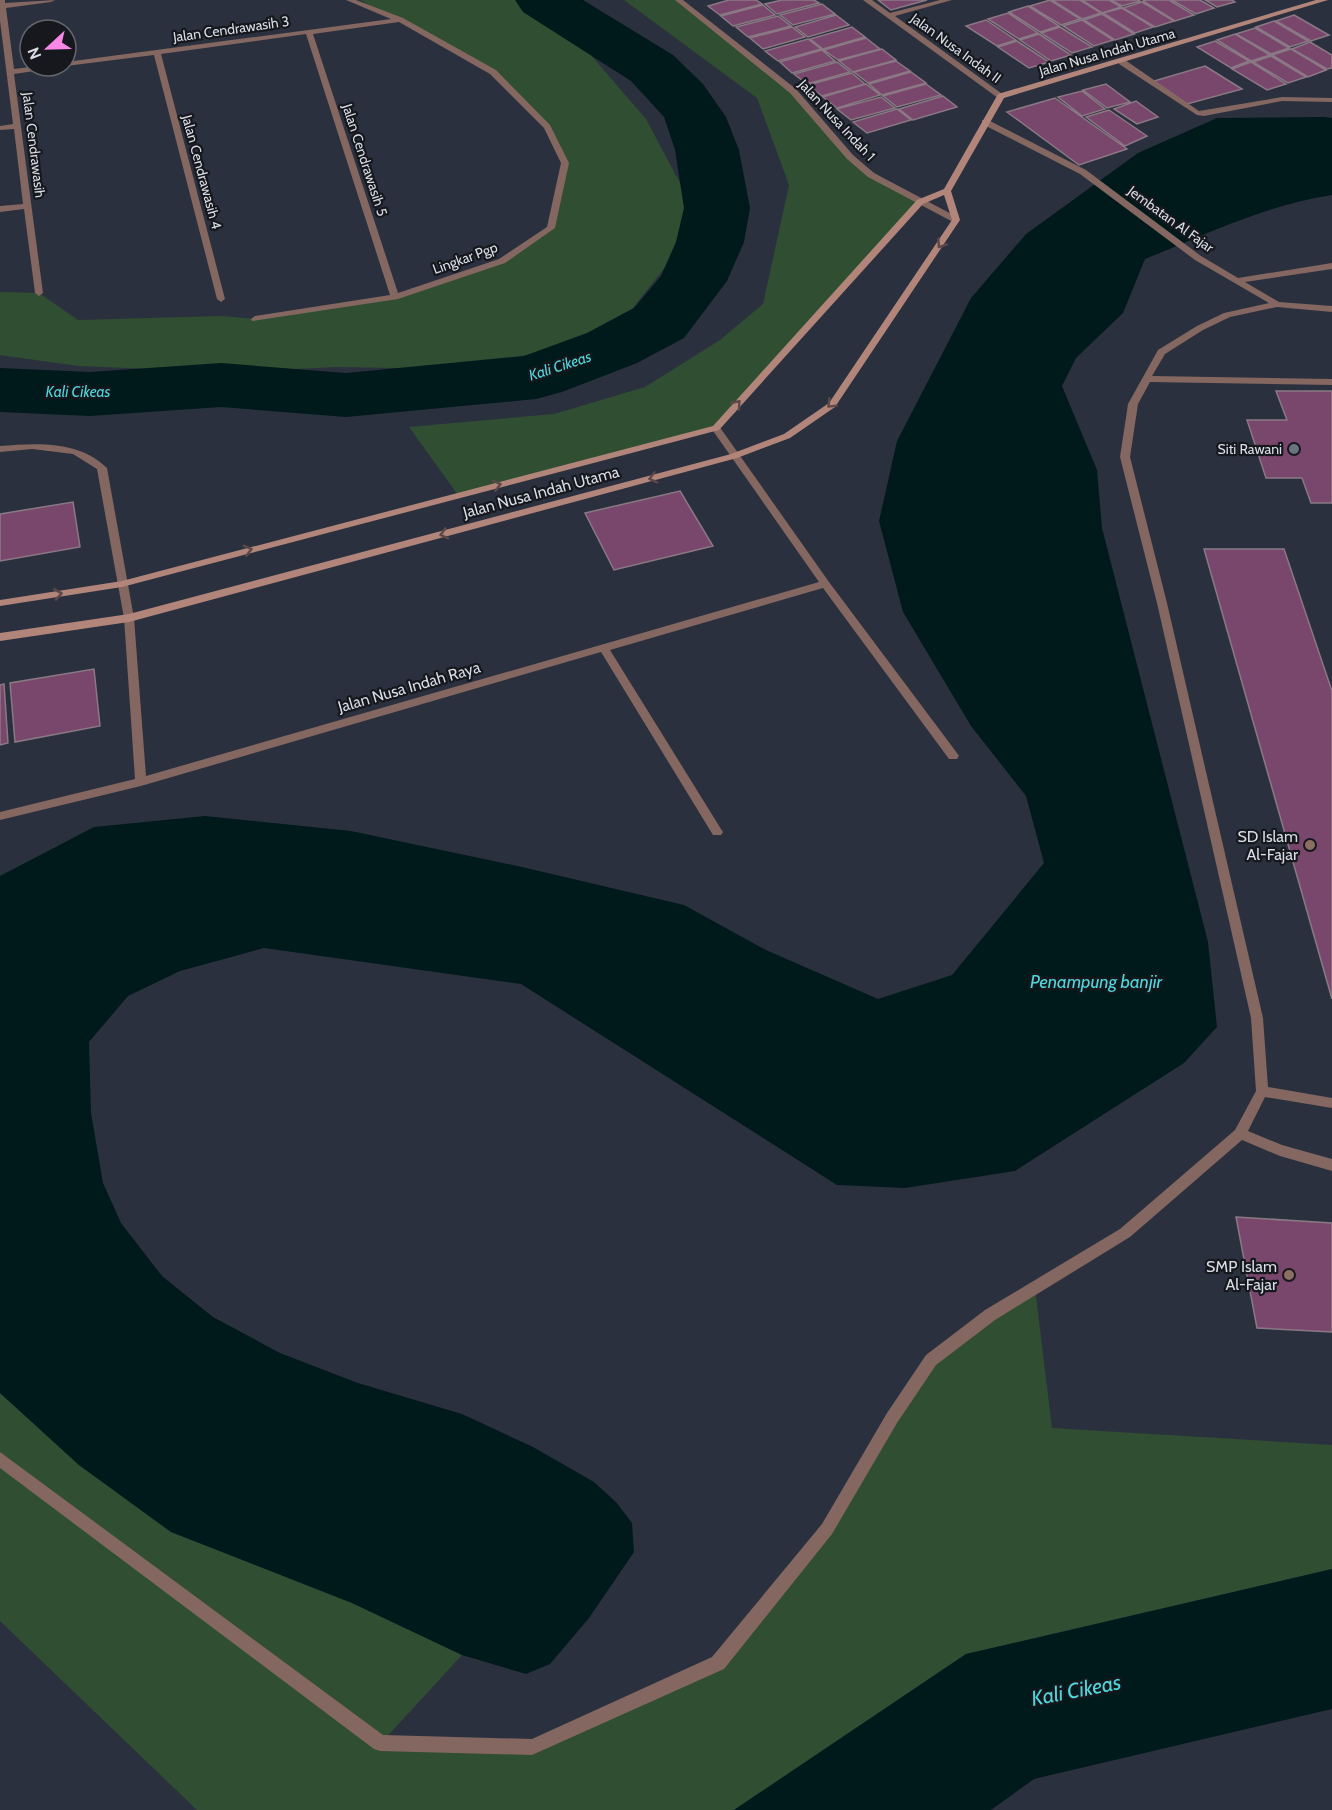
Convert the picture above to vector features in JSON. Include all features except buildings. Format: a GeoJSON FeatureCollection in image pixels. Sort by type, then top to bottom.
{"type":"FeatureCollection","features":[{"type":"Feature","properties":{"kind":"street"},"geometry":{"type":"LineString","coordinates":[[2,3],[51,0]]}},
{"type":"Feature","properties":{"kind":"street","name":"Lingkar Pgp"},"geometry":{"type":"LineString","coordinates":[[255,319],[395,297],[502,261],[551,228],[565,163],[547,127],[493,72],[400,20],[350,0]]}},
{"type":"Feature","properties":{"kind":"street","name":"Jalan Nusa Indah 1"},"geometry":{"type":"LineString","coordinates":[[679,0],[793,91],[850,157],[871,175],[956,220]]}},
{"type":"Feature","properties":{"kind":"street","name":"Jalan Nusa Indah II"},"geometry":{"type":"LineString","coordinates":[[867,0],[1001,96]]}},
{"type":"Feature","properties":{"kind":"street"},"geometry":{"type":"LineString","coordinates":[[888,16],[948,0]]}},
{"type":"Feature","properties":{"kind":"street","name":"Jalan Nusa Indah Utama"},"geometry":{"type":"LineString","coordinates":[[1001,96],[1122,62],[1324,0]]}},
{"type":"Feature","properties":{"kind":"street","name":"Jalan Cendrawasih"},"geometry":{"type":"LineString","coordinates":[[2,3],[39,293]]}},
{"type":"Feature","properties":{"kind":"street","name":"Jalan Cendrawasih 3"},"geometry":{"type":"LineString","coordinates":[[78,62],[400,20]]}},
{"type":"Feature","properties":{"kind":"street","name":"Jalan Cendrawasih 5"},"geometry":{"type":"LineString","coordinates":[[309,32],[395,297]]}},
{"type":"Feature","properties":{"kind":"street","name":"Jalan Cendrawasih 4"},"geometry":{"type":"LineString","coordinates":[[157,52],[222,299]]}},
{"type":"Feature","properties":{"kind":"street"},"geometry":{"type":"LineString","coordinates":[[1122,62],[1197,112],[1204,114],[1277,97],[1304,96],[1332,100]]}},
{"type":"Feature","properties":{"kind":"street"},"geometry":{"type":"LineString","coordinates":[[11,72],[18,71]]}},
{"type":"Feature","properties":{"kind":"street"},"geometry":{"type":"LineString","coordinates":[[952,756],[825,584],[716,428],[920,202],[947,191],[1001,96]]}},
{"type":"Feature","properties":{"kind":"street","name":"Jembatan Al Fajar"},"geometry":{"type":"LineString","coordinates":[[985,122],[1083,172],[1198,258],[1277,304]]}},
{"type":"Feature","properties":{"kind":"street"},"geometry":{"type":"LineString","coordinates":[[0,128],[18,126]]}},
{"type":"Feature","properties":{"kind":"street"},"geometry":{"type":"LineString","coordinates":[[947,191],[956,220]]}},
{"type":"Feature","properties":{"kind":"street"},"geometry":{"type":"LineString","coordinates":[[0,209],[28,206]]}},
{"type":"Feature","properties":{"kind":"street","name":"Jalan Nusa Indah Utama"},"geometry":{"type":"LineString","coordinates":[[0,637],[129,618],[734,456],[787,436],[832,405],[956,220]]}},
{"type":"Feature","properties":{"kind":"street"},"geometry":{"type":"LineString","coordinates":[[1239,280],[1332,266]]}},
{"type":"Feature","properties":{"kind":"street"},"geometry":{"type":"LineString","coordinates":[[0,1459],[380,1743],[532,1747],[718,1663],[826,1529],[891,1418],[931,1360],[990,1315],[1125,1233],[1239,1134],[1262,1091],[1257,1018],[1162,603],[1125,457],[1133,404],[1161,352],[1200,328],[1227,315],[1277,304],[1332,309]]}},
{"type":"Feature","properties":{"kind":"street"},"geometry":{"type":"LineString","coordinates":[[1145,379],[1332,382]]}},
{"type":"Feature","properties":{"kind":"street","name":"Jalan Nusa Indah Utama"},"geometry":{"type":"LineString","coordinates":[[0,603],[122,584],[716,428]]}},
{"type":"Feature","properties":{"kind":"street"},"geometry":{"type":"LineString","coordinates":[[0,449],[32,446],[76,451],[102,468],[129,618],[141,782]]}},
{"type":"Feature","properties":{"kind":"street","name":"Jalan Nusa Indah Raya"},"geometry":{"type":"LineString","coordinates":[[0,816],[141,782],[825,584]]}},
{"type":"Feature","properties":{"kind":"street"},"geometry":{"type":"LineString","coordinates":[[604,648],[717,832]]}},
{"type":"Feature","properties":{"kind":"street"},"geometry":{"type":"LineString","coordinates":[[1262,1091],[1332,1103]]}},
{"type":"Feature","properties":{"kind":"street"},"geometry":{"type":"LineString","coordinates":[[1239,1134],[1280,1150],[1332,1165]]}},
{"type":"Feature","properties":{"kind":"green space"},"geometry":{"type":"Polygon","coordinates":[[[360,0],[528,0],[571,32],[646,119],[689,200],[673,257],[632,309],[558,349],[452,369],[339,367],[223,372],[78,366],[0,355],[0,292],[39,293],[78,320],[222,316],[255,319],[395,297],[502,261],[551,228],[565,163],[547,127],[493,72],[360,0]]]}},
{"type":"Feature","properties":{"kind":"green space"},"geometry":{"type":"Polygon","coordinates":[[[624,0],[679,0],[793,91],[850,157],[920,202],[716,428],[458,495],[409,427],[554,414],[645,387],[720,340],[763,304],[789,185],[757,98],[624,0]]]}},
{"type":"Feature","properties":{"kind":"green space"},"geometry":{"type":"Polygon","coordinates":[[[1035,1288],[1052,1428],[1332,1445],[1332,1569],[966,1654],[734,1810],[197,1810],[0,1621],[0,1393],[79,1465],[171,1532],[352,1603],[462,1655],[381,1743],[532,1747],[718,1663],[827,1529],[931,1360],[1035,1288]]]}},
{"type":"Feature","properties":{"kind":"water","name":"Penampung banjir"},"geometry":{"type":"Polygon","coordinates":[[[1217,118],[1332,118],[1332,195],[1260,213],[1145,259],[1123,313],[1076,358],[1062,386],[1097,470],[1102,528],[1208,942],[1217,1027],[1184,1063],[1015,1171],[905,1188],[837,1185],[521,984],[264,948],[180,971],[128,996],[89,1042],[91,1113],[103,1183],[121,1223],[162,1276],[213,1317],[280,1353],[358,1383],[462,1414],[533,1447],[594,1482],[616,1502],[632,1523],[634,1552],[589,1618],[550,1664],[526,1674],[462,1655],[352,1603],[171,1532],[79,1465],[0,1393],[0,876],[94,827],[205,816],[351,831],[522,867],[684,905],[766,950],[878,999],[952,975],[1044,863],[1026,796],[971,726],[903,612],[879,521],[897,441],[971,298],[1026,234],[1138,153],[1217,118]]]}},
{"type":"Feature","properties":{"kind":"water"},"geometry":{"type":"Polygon","coordinates":[[[1332,1569],[1332,1709],[1034,1779],[991,1810],[734,1810],[966,1654],[1332,1569]]]}},
{"type":"Feature","properties":{"kind":"waterway","name":"Kali Cikeas"},"geometry":{"type":"LineString","coordinates":[[0,390],[90,394],[221,385],[346,395],[536,377],[612,348],[659,323],[693,281],[710,242],[717,208],[707,150],[695,117],[681,97],[652,68],[543,0]]}},
{"type":"Feature","properties":{"kind":"place","name":"Siti Rawani"},"geometry":{"type":"Point","coordinates":[1294,449]}},
{"type":"Feature","properties":{"kind":"place","name":"SD Islam Al-Fajar"},"geometry":{"type":"Point","coordinates":[1310,845]}},
{"type":"Feature","properties":{"kind":"place","name":"SMP Islam Al-Fajar"},"geometry":{"type":"Point","coordinates":[1289,1275]}}]}
